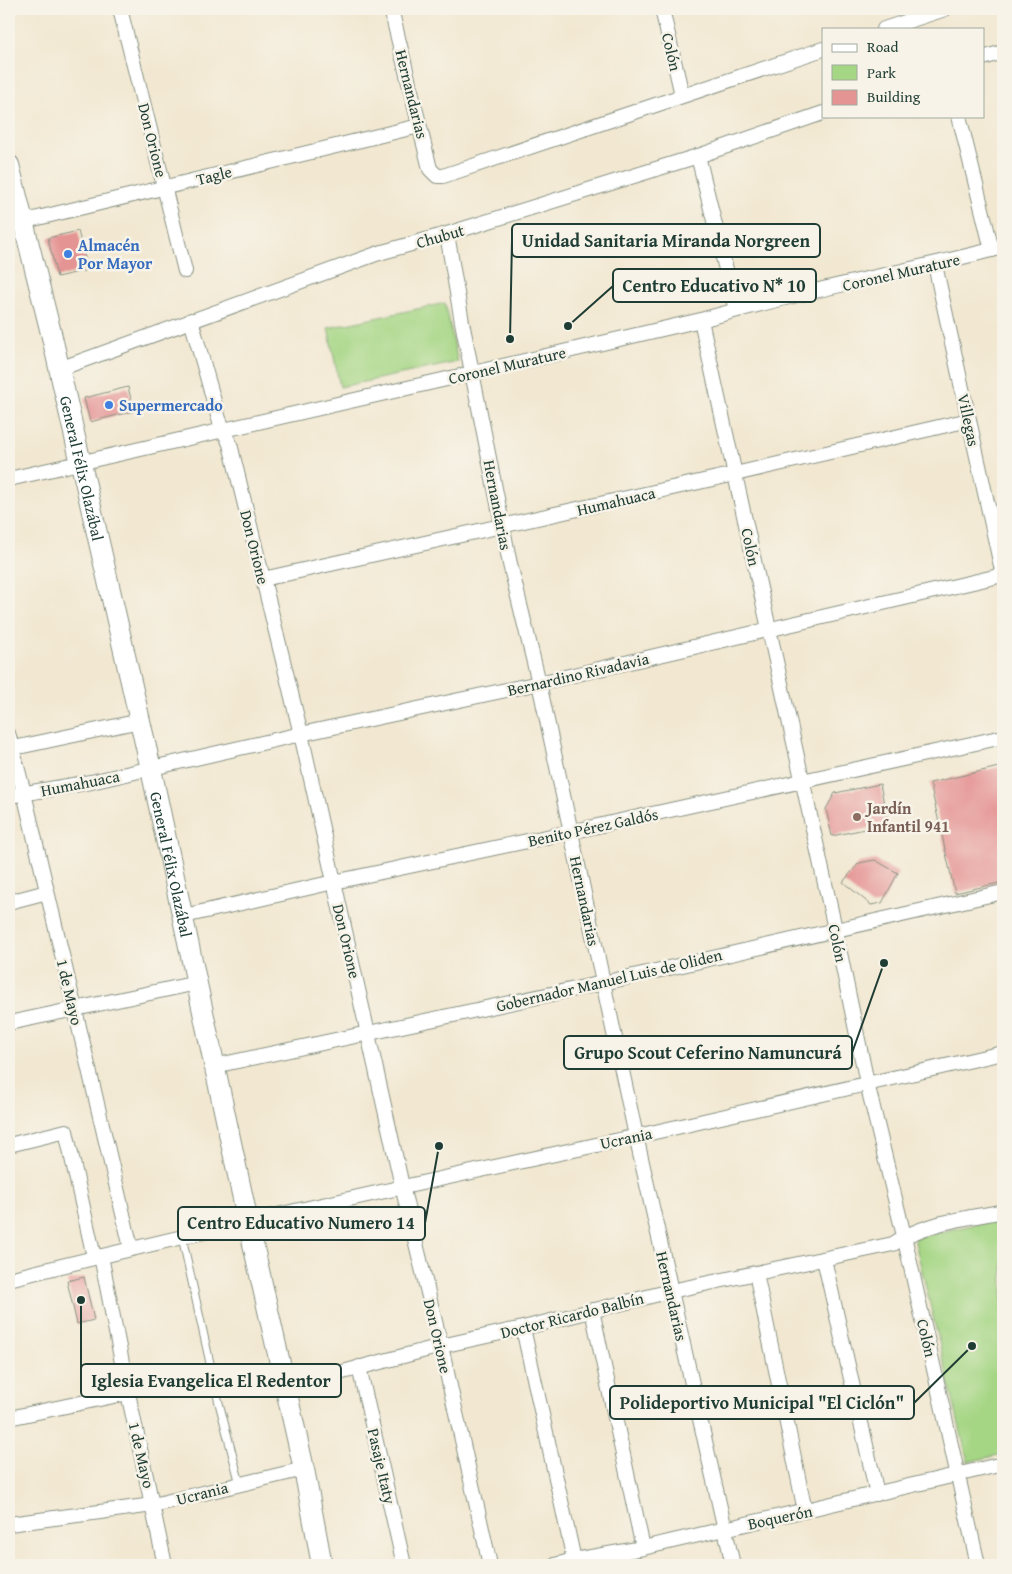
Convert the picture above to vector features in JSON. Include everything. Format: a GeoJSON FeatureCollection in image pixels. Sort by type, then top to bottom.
{"type":"FeatureCollection","features":[{"type":"Feature","properties":{"kind":"street","name":"Don Orione"},"geometry":{"type":"LineString","coordinates":[[120,9],[185,271]]}},
{"type":"Feature","properties":{"kind":"street","name":"Hernandarias"},"geometry":{"type":"LineString","coordinates":[[392,9],[430,169],[437,176],[452,173],[682,95]]}},
{"type":"Feature","properties":{"kind":"street","name":"Colón"},"geometry":{"type":"LineString","coordinates":[[662,9],[682,95]]}},
{"type":"Feature","properties":{"kind":"street"},"geometry":{"type":"LineString","coordinates":[[887,28],[937,10]]}},
{"type":"Feature","properties":{"kind":"street"},"geometry":{"type":"LineString","coordinates":[[682,95],[822,49]]}},
{"type":"Feature","properties":{"kind":"street"},"geometry":{"type":"LineString","coordinates":[[984,58],[1003,52]]}},
{"type":"Feature","properties":{"kind":"street","name":"Chubut"},"geometry":{"type":"LineString","coordinates":[[59,369],[379,253],[447,234],[698,156],[822,113]]}},
{"type":"Feature","properties":{"kind":"street"},"geometry":{"type":"LineString","coordinates":[[960,118],[998,249]]}},
{"type":"Feature","properties":{"kind":"street","name":"Tagle"},"geometry":{"type":"LineString","coordinates":[[16,224],[419,126]]}},
{"type":"Feature","properties":{"kind":"street"},"geometry":{"type":"LineString","coordinates":[[698,156],[736,310]]}},
{"type":"Feature","properties":{"kind":"street","name":"General Félix Olazábal"},"geometry":{"type":"LineString","coordinates":[[9,164],[16,224],[59,369],[184,916],[214,1066],[304,1470],[322,1565]]}},
{"type":"Feature","properties":{"kind":"street","name":"Hernandarias"},"geometry":{"type":"LineString","coordinates":[[447,234],[502,526],[539,683],[636,1136],[733,1565]]}},
{"type":"Feature","properties":{"kind":"street","name":"Coronel Murature"},"geometry":{"type":"LineString","coordinates":[[9,479],[473,374],[998,249]]}},
{"type":"Feature","properties":{"kind":"street","name":"Villegas"},"geometry":{"type":"LineString","coordinates":[[935,265],[1003,575]]}},
{"type":"Feature","properties":{"kind":"street","name":"Don Orione"},"geometry":{"type":"LineString","coordinates":[[192,320],[219,419],[230,444],[301,734],[402,1186],[441,1346],[490,1565]]}},
{"type":"Feature","properties":{"kind":"street","name":"Colón"},"geometry":{"type":"LineString","coordinates":[[701,320],[867,1083],[904,1236],[978,1565]]}},
{"type":"Feature","properties":{"kind":"street","name":"Humahuaca"},"geometry":{"type":"LineString","coordinates":[[263,579],[969,420]]}},
{"type":"Feature","properties":{"kind":"street","name":"Bernardino Rivadavia"},"geometry":{"type":"LineString","coordinates":[[151,769],[301,734],[539,683],[1003,575]]}},
{"type":"Feature","properties":{"kind":"street"},"geometry":{"type":"LineString","coordinates":[[10,745],[140,721]]}},
{"type":"Feature","properties":{"kind":"street","name":"Benito Pérez Galdós"},"geometry":{"type":"LineString","coordinates":[[184,916],[1003,737]]}},
{"type":"Feature","properties":{"kind":"street","name":"1 de Mayo"},"geometry":{"type":"LineString","coordinates":[[10,745],[24,793],[131,1248]]}},
{"type":"Feature","properties":{"kind":"street","name":"Humahuaca"},"geometry":{"type":"LineString","coordinates":[[9,796],[91,782],[151,769]]}},
{"type":"Feature","properties":{"kind":"street"},"geometry":{"type":"LineString","coordinates":[[9,902],[47,892]]}},
{"type":"Feature","properties":{"kind":"street","name":"Gobernador Manuel Luis de Oliden"},"geometry":{"type":"LineString","coordinates":[[214,1066],[603,983],[1003,892]]}},
{"type":"Feature","properties":{"kind":"street"},"geometry":{"type":"LineString","coordinates":[[9,1024],[74,1008],[197,983]]}},
{"type":"Feature","properties":{"kind":"street","name":"Ucrania"},"geometry":{"type":"LineString","coordinates":[[248,1222],[1003,1053]]}},
{"type":"Feature","properties":{"kind":"street","name":"1 de Mayo"},"geometry":{"type":"LineString","coordinates":[[9,1145],[66,1131],[97,1257],[166,1565]]}},
{"type":"Feature","properties":{"kind":"street","name":"Doctor Ricardo Balbín"},"geometry":{"type":"LineString","coordinates":[[286,1387],[441,1346],[524,1328],[671,1291],[893,1244],[904,1236],[918,1230],[1003,1211]]}},
{"type":"Feature","properties":{"kind":"street"},"geometry":{"type":"LineString","coordinates":[[9,1279],[131,1248],[248,1222]]}},
{"type":"Feature","properties":{"kind":"street"},"geometry":{"type":"LineString","coordinates":[[824,1259],[877,1494]]}},
{"type":"Feature","properties":{"kind":"street"},"geometry":{"type":"LineString","coordinates":[[756,1273],[806,1512]]}},
{"type":"Feature","properties":{"kind":"street"},"geometry":{"type":"LineString","coordinates":[[592,1310],[643,1548]]}},
{"type":"Feature","properties":{"kind":"street"},"geometry":{"type":"LineString","coordinates":[[524,1328],[574,1560]]}},
{"type":"Feature","properties":{"kind":"street","name":"Pasaje Itaty"},"geometry":{"type":"LineString","coordinates":[[360,1367],[404,1565]]}},
{"type":"Feature","properties":{"kind":"street"},"geometry":{"type":"LineString","coordinates":[[9,1418],[128,1394]]}},
{"type":"Feature","properties":{"kind":"street","name":"Boquerón"},"geometry":{"type":"LineString","coordinates":[[555,1565],[643,1548],[806,1512],[1003,1464]]}},
{"type":"Feature","properties":{"kind":"street","name":"Ucrania"},"geometry":{"type":"LineString","coordinates":[[9,1524],[153,1505],[304,1470]]}},
{"type":"Feature","properties":{"kind":"lane"},"geometry":{"type":"LineString","coordinates":[[182,1237],[218,1399],[240,1484]]}},
{"type":"Feature","properties":{"kind":"green space"},"geometry":{"type":"Polygon","coordinates":[[[445,303],[458,362],[340,387],[328,328],[445,303]]]}},
{"type":"Feature","properties":{"kind":"green space"},"geometry":{"type":"Polygon","coordinates":[[[1003,1218],[1003,1454],[968,1462],[914,1238],[1003,1218]]]}},
{"type":"Feature","properties":{"kind":"building","name":"Almacén Por Mayor"},"geometry":{"type":"Polygon","coordinates":[[[78,231],[88,270],[57,277],[48,238],[78,231]]]}},
{"type":"Feature","properties":{"kind":"building","name":"Supermercado"},"geometry":{"type":"Polygon","coordinates":[[[128,387],[134,411],[90,422],[84,398],[128,387]]]}},
{"type":"Feature","properties":{"kind":"building"},"geometry":{"type":"Polygon","coordinates":[[[1003,766],[1003,882],[955,893],[930,783],[1003,766]]]}},
{"type":"Feature","properties":{"kind":"building","name":"Jardín Infantil 941"},"geometry":{"type":"Polygon","coordinates":[[[880,784],[888,824],[832,836],[826,809],[835,793],[880,784]]]}},
{"type":"Feature","properties":{"kind":"building"},"geometry":{"type":"Polygon","coordinates":[[[875,860],[898,873],[882,903],[871,905],[843,882],[859,863],[875,860]]]}},
{"type":"Feature","properties":{"kind":"building"},"geometry":{"type":"Polygon","coordinates":[[[84,1277],[94,1320],[77,1324],[67,1281],[84,1277]]]}},
{"type":"Feature","properties":{"kind":"place","name":"Almacén Por Mayor"},"geometry":{"type":"Point","coordinates":[68,254]}},
{"type":"Feature","properties":{"kind":"place","name":"Centro Educativo N* 10"},"geometry":{"type":"Point","coordinates":[568,326]}},
{"type":"Feature","properties":{"kind":"place","name":"Unidad Sanitaria Miranda Norgreen"},"geometry":{"type":"Point","coordinates":[510,339]}},
{"type":"Feature","properties":{"kind":"place","name":"Supermercado"},"geometry":{"type":"Point","coordinates":[109,405]}},
{"type":"Feature","properties":{"kind":"place","name":"Jardín Infantil 941"},"geometry":{"type":"Point","coordinates":[857,817]}},
{"type":"Feature","properties":{"kind":"place","name":"Grupo Scout Ceferino Namuncurá"},"geometry":{"type":"Point","coordinates":[884,963]}},
{"type":"Feature","properties":{"kind":"place","name":"Centro Educativo Numero 14"},"geometry":{"type":"Point","coordinates":[439,1146]}},
{"type":"Feature","properties":{"kind":"place","name":"Iglesia Evangelica El Redentor"},"geometry":{"type":"Point","coordinates":[81,1300]}},
{"type":"Feature","properties":{"kind":"place","name":"Polideportivo Municipal \"El Ciclón\""},"geometry":{"type":"Point","coordinates":[972,1346]}}]}
